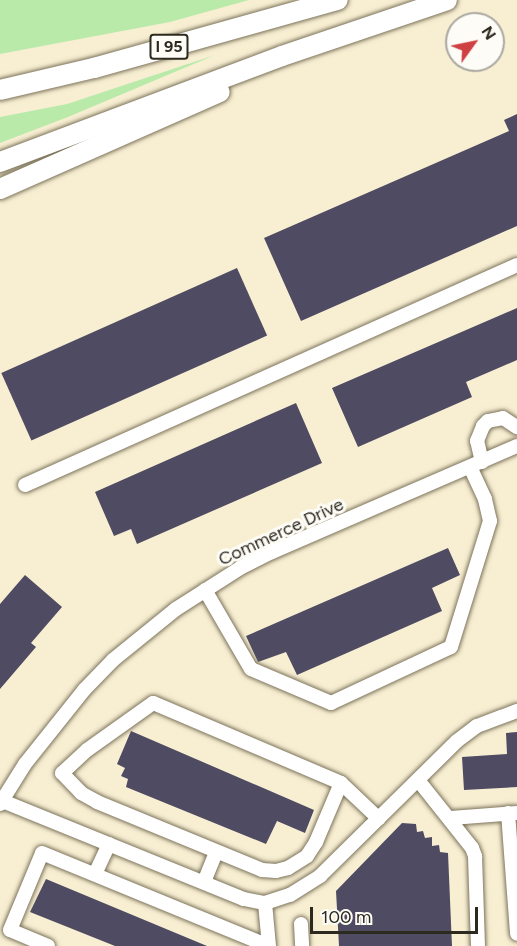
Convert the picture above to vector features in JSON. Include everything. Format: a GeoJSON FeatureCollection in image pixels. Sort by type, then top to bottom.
{"type":"FeatureCollection","features":[{"type":"Feature","properties":{"kind":"highway","name":"I 95"},"geometry":{"type":"LineString","coordinates":[[0,90],[94,68],[338,0]]}},
{"type":"Feature","properties":{"kind":"highway"},"geometry":{"type":"LineString","coordinates":[[0,162],[282,56],[447,0]]}},
{"type":"Feature","properties":{"kind":"highway"},"geometry":{"type":"LineString","coordinates":[[0,189],[285,63],[421,9]]}},
{"type":"Feature","properties":{"kind":"street"},"geometry":{"type":"LineString","coordinates":[[25,485],[517,265]]}},
{"type":"Feature","properties":{"kind":"street"},"geometry":{"type":"LineString","coordinates":[[205,590],[251,669],[331,702],[452,647],[490,521],[476,464],[477,441],[483,426],[488,421],[503,418],[517,427]]}},
{"type":"Feature","properties":{"kind":"street","name":"Commerce Drive"},"geometry":{"type":"LineString","coordinates":[[1,802],[55,724],[91,682],[145,632],[205,590],[272,552],[517,446]]}},
{"type":"Feature","properties":{"kind":"street"},"geometry":{"type":"LineString","coordinates":[[341,783],[316,842],[299,863],[276,871],[262,870],[216,853],[97,802],[81,793],[62,773],[87,750],[153,703],[341,783],[380,819]]}},
{"type":"Feature","properties":{"kind":"street"},"geometry":{"type":"LineString","coordinates":[[1,802],[244,899],[264,903],[305,888],[336,863],[458,741],[477,726],[517,711]]}},
{"type":"Feature","properties":{"kind":"street"},"geometry":{"type":"LineString","coordinates":[[418,780],[468,840],[475,856],[478,946]]}},
{"type":"Feature","properties":{"kind":"street"},"geometry":{"type":"LineString","coordinates":[[451,818],[513,813],[517,934]]}},
{"type":"Feature","properties":{"kind":"street"},"geometry":{"type":"LineString","coordinates":[[95,874],[109,844]]}},
{"type":"Feature","properties":{"kind":"street"},"geometry":{"type":"LineString","coordinates":[[48,946],[10,930],[42,853],[269,946],[264,903]]}},
{"type":"Feature","properties":{"kind":"street"},"geometry":{"type":"LineString","coordinates":[[204,882],[216,853]]}},
{"type":"Feature","properties":{"kind":"street"},"geometry":{"type":"LineString","coordinates":[[301,924],[302,946]]}},
{"type":"Feature","properties":{"kind":"green space"},"geometry":{"type":"Polygon","coordinates":[[[0,0],[249,0],[170,22],[0,54],[0,0]]]}},
{"type":"Feature","properties":{"kind":"green space"},"geometry":{"type":"Polygon","coordinates":[[[215,55],[0,143],[0,117],[67,104],[215,55]]]}},
{"type":"Feature","properties":{"kind":"building"},"geometry":{"type":"Polygon","coordinates":[[[517,114],[517,226],[301,321],[264,238],[509,131],[504,120],[517,114]]]}},
{"type":"Feature","properties":{"kind":"building"},"geometry":{"type":"Polygon","coordinates":[[[237,268],[267,336],[31,441],[1,373],[237,268]]]}},
{"type":"Feature","properties":{"kind":"building"},"geometry":{"type":"Polygon","coordinates":[[[517,308],[517,360],[466,382],[472,397],[358,447],[332,388],[517,308]]]}},
{"type":"Feature","properties":{"kind":"building"},"geometry":{"type":"Polygon","coordinates":[[[296,403],[322,463],[137,544],[131,529],[114,536],[95,492],[296,403]]]}},
{"type":"Feature","properties":{"kind":"building"},"geometry":{"type":"Polygon","coordinates":[[[448,548],[460,575],[432,588],[442,611],[297,675],[286,652],[258,662],[246,636],[448,548]]]}},
{"type":"Feature","properties":{"kind":"building"},"geometry":{"type":"Polygon","coordinates":[[[25,575],[62,607],[31,643],[36,647],[0,689],[0,604],[25,575]]]}},
{"type":"Feature","properties":{"kind":"building"},"geometry":{"type":"Polygon","coordinates":[[[131,731],[314,810],[305,833],[277,821],[266,844],[126,787],[128,779],[121,776],[125,768],[117,764],[131,731]]]}},
{"type":"Feature","properties":{"kind":"building"},"geometry":{"type":"Polygon","coordinates":[[[517,732],[517,787],[464,790],[462,757],[507,754],[506,733],[517,732]]]}},
{"type":"Feature","properties":{"kind":"building"},"geometry":{"type":"Polygon","coordinates":[[[402,823],[416,824],[417,832],[423,831],[425,838],[432,837],[432,846],[439,845],[440,852],[448,853],[452,946],[339,946],[336,891],[402,823]]]}},
{"type":"Feature","properties":{"kind":"building"},"geometry":{"type":"Polygon","coordinates":[[[46,879],[207,946],[115,946],[30,912],[46,879]]]}}]}
